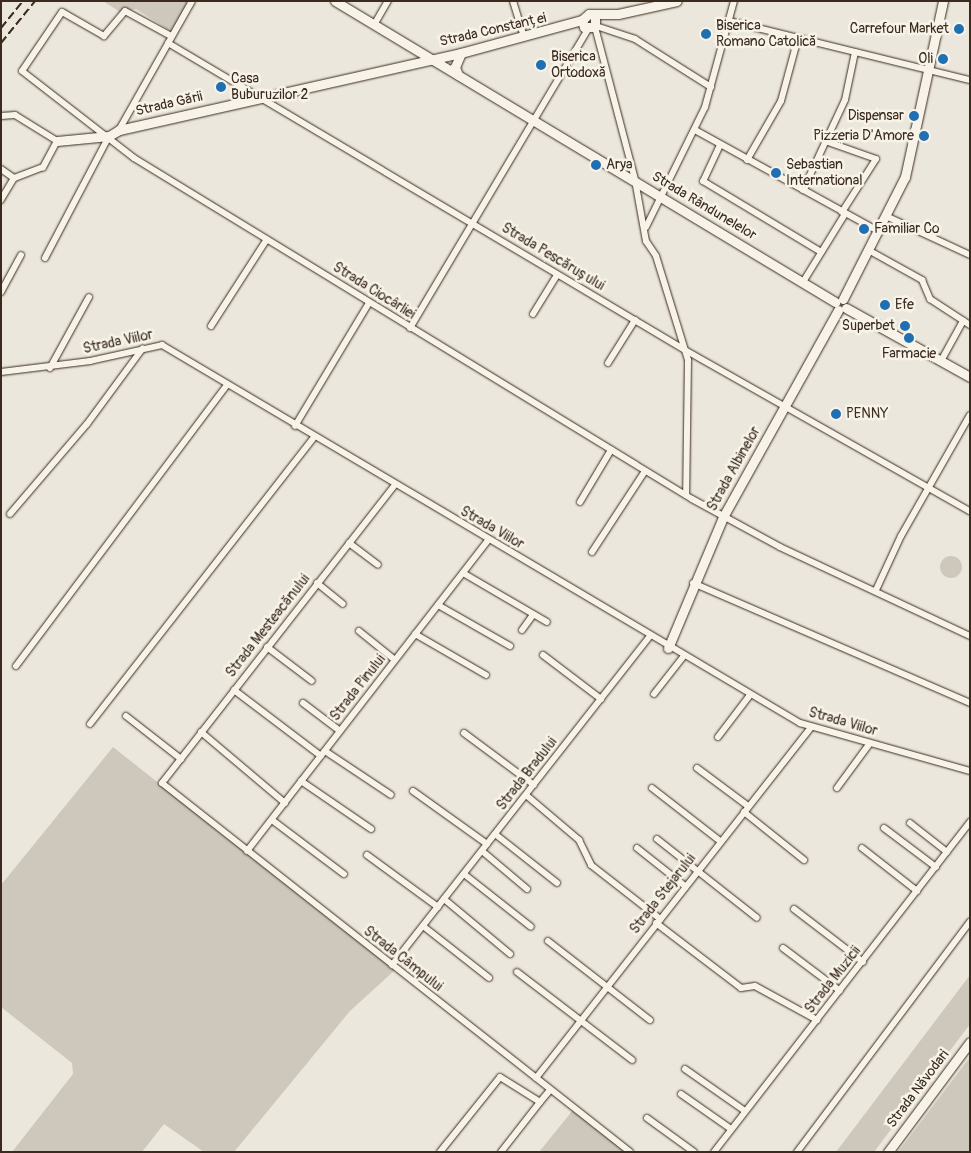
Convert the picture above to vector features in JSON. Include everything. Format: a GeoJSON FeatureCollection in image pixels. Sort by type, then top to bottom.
{"type":"FeatureCollection","features":[{"type":"Feature","properties":{"kind":"street"},"geometry":{"type":"LineString","coordinates":[[119,130],[192,1]]}},
{"type":"Feature","properties":{"kind":"street","name":"Strada Constanței"},"geometry":{"type":"LineString","coordinates":[[335,1],[430,58],[461,53],[524,37],[591,24]]}},
{"type":"Feature","properties":{"kind":"street"},"geometry":{"type":"LineString","coordinates":[[374,25],[388,1]]}},
{"type":"Feature","properties":{"kind":"street"},"geometry":{"type":"LineString","coordinates":[[513,1],[524,37]]}},
{"type":"Feature","properties":{"kind":"street"},"geometry":{"type":"LineString","coordinates":[[410,328],[591,24],[618,14],[678,1]]}},
{"type":"Feature","properties":{"kind":"street"},"geometry":{"type":"LineString","coordinates":[[646,228],[660,195],[695,130],[712,87],[734,1]]}},
{"type":"Feature","properties":{"kind":"street","name":"Strada Albinelor"},"geometry":{"type":"LineString","coordinates":[[668,648],[693,583],[723,517],[888,217],[907,172],[943,1]]}},
{"type":"Feature","properties":{"kind":"street","name":"Strada Ciocârliei"},"geometry":{"type":"LineString","coordinates":[[171,36],[125,11],[104,36],[62,12],[22,71],[109,136],[134,158],[686,495],[723,517],[970,636]]}},
{"type":"Feature","properties":{"kind":"street"},"geometry":{"type":"LineString","coordinates":[[729,21],[929,68],[970,80]]}},
{"type":"Feature","properties":{"kind":"street"},"geometry":{"type":"LineString","coordinates":[[591,24],[635,38],[712,87]]}},
{"type":"Feature","properties":{"kind":"street"},"geometry":{"type":"LineString","coordinates":[[591,24],[635,180],[646,228],[646,241],[656,256],[690,372],[686,495]]}},
{"type":"Feature","properties":{"kind":"street"},"geometry":{"type":"LineString","coordinates":[[747,160],[781,101],[798,38]]}},
{"type":"Feature","properties":{"kind":"street","name":"Strada Pescărușului"},"geometry":{"type":"LineString","coordinates":[[168,43],[261,96],[685,350],[970,511]]}},
{"type":"Feature","properties":{"kind":"street"},"geometry":{"type":"LineString","coordinates":[[803,190],[827,144],[845,100],[855,52]]}},
{"type":"Feature","properties":{"kind":"street"},"geometry":{"type":"LineString","coordinates":[[458,75],[455,67],[461,53]]}},
{"type":"Feature","properties":{"kind":"street","name":"Strada Rândunelelor"},"geometry":{"type":"LineString","coordinates":[[430,58],[840,305],[970,377]]}},
{"type":"Feature","properties":{"kind":"street","name":"Strada Gării"},"geometry":{"type":"LineString","coordinates":[[57,141],[109,136],[119,130],[430,58]]}},
{"type":"Feature","properties":{"kind":"street"},"geometry":{"type":"LineString","coordinates":[[1,116],[10,113],[57,141],[43,167],[14,178],[1,200]]}},
{"type":"Feature","properties":{"kind":"street"},"geometry":{"type":"LineString","coordinates":[[695,130],[880,232]]}},
{"type":"Feature","properties":{"kind":"street"},"geometry":{"type":"LineString","coordinates":[[45,258],[109,136]]}},
{"type":"Feature","properties":{"kind":"street"},"geometry":{"type":"LineString","coordinates":[[803,282],[876,159],[827,144]]}},
{"type":"Feature","properties":{"kind":"street"},"geometry":{"type":"LineString","coordinates":[[720,145],[704,181],[821,252]]}},
{"type":"Feature","properties":{"kind":"street"},"geometry":{"type":"LineString","coordinates":[[1,169],[14,178]]}},
{"type":"Feature","properties":{"kind":"street"},"geometry":{"type":"LineString","coordinates":[[888,217],[970,255]]}},
{"type":"Feature","properties":{"kind":"street"},"geometry":{"type":"LineString","coordinates":[[211,326],[267,239]]}},
{"type":"Feature","properties":{"kind":"street"},"geometry":{"type":"LineString","coordinates":[[870,252],[922,280],[930,299],[970,325]]}},
{"type":"Feature","properties":{"kind":"street"},"geometry":{"type":"LineString","coordinates":[[1,292],[21,255]]}},
{"type":"Feature","properties":{"kind":"street"},"geometry":{"type":"LineString","coordinates":[[533,314],[558,275]]}},
{"type":"Feature","properties":{"kind":"street"},"geometry":{"type":"LineString","coordinates":[[50,368],[89,297]]}},
{"type":"Feature","properties":{"kind":"street"},"geometry":{"type":"LineString","coordinates":[[295,426],[369,303]]}},
{"type":"Feature","properties":{"kind":"street"},"geometry":{"type":"LineString","coordinates":[[608,363],[635,320]]}},
{"type":"Feature","properties":{"kind":"street"},"geometry":{"type":"LineString","coordinates":[[941,361],[963,321]]}},
{"type":"Feature","properties":{"kind":"street","name":"Strada Viilor"},"geometry":{"type":"LineString","coordinates":[[1,372],[50,368],[162,345],[394,486],[649,637],[811,727],[970,771]]}},
{"type":"Feature","properties":{"kind":"street"},"geometry":{"type":"LineString","coordinates":[[10,514],[87,424],[143,348]]}},
{"type":"Feature","properties":{"kind":"street"},"geometry":{"type":"LineString","coordinates":[[16,666],[227,385]]}},
{"type":"Feature","properties":{"kind":"street"},"geometry":{"type":"LineString","coordinates":[[876,590],[928,488],[970,415]]}},
{"type":"Feature","properties":{"kind":"street"},"geometry":{"type":"LineString","coordinates":[[90,724],[314,437]]}},
{"type":"Feature","properties":{"kind":"street"},"geometry":{"type":"LineString","coordinates":[[580,502],[611,450]]}},
{"type":"Feature","properties":{"kind":"street"},"geometry":{"type":"LineString","coordinates":[[592,552],[645,470]]}},
{"type":"Feature","properties":{"kind":"street","name":"Strada Mesteacănului"},"geometry":{"type":"LineString","coordinates":[[162,783],[394,486]]}},
{"type":"Feature","properties":{"kind":"street","name":"Strada Pinului"},"geometry":{"type":"LineString","coordinates":[[247,851],[488,540]]}},
{"type":"Feature","properties":{"kind":"street"},"geometry":{"type":"LineString","coordinates":[[349,543],[378,565]]}},
{"type":"Feature","properties":{"kind":"street"},"geometry":{"type":"LineString","coordinates":[[463,573],[547,622]]}},
{"type":"Feature","properties":{"kind":"street"},"geometry":{"type":"LineString","coordinates":[[317,583],[343,604]]}},
{"type":"Feature","properties":{"kind":"street"},"geometry":{"type":"LineString","coordinates":[[693,583],[970,703]]}},
{"type":"Feature","properties":{"kind":"street"},"geometry":{"type":"LineString","coordinates":[[438,604],[510,646]]}},
{"type":"Feature","properties":{"kind":"street"},"geometry":{"type":"LineString","coordinates":[[522,630],[533,614]]}},
{"type":"Feature","properties":{"kind":"street"},"geometry":{"type":"LineString","coordinates":[[359,631],[396,660]]}},
{"type":"Feature","properties":{"kind":"street"},"geometry":{"type":"LineString","coordinates":[[415,634],[486,675]]}},
{"type":"Feature","properties":{"kind":"street","name":"Strada Bradului"},"geometry":{"type":"LineString","coordinates":[[392,966],[649,637]]}},
{"type":"Feature","properties":{"kind":"street"},"geometry":{"type":"LineString","coordinates":[[267,647],[312,681]]}},
{"type":"Feature","properties":{"kind":"street"},"geometry":{"type":"LineString","coordinates":[[543,655],[601,699]]}},
{"type":"Feature","properties":{"kind":"street"},"geometry":{"type":"LineString","coordinates":[[654,694],[684,657]]}},
{"type":"Feature","properties":{"kind":"street"},"geometry":{"type":"LineString","coordinates":[[234,690],[323,753],[391,795]]}},
{"type":"Feature","properties":{"kind":"street"},"geometry":{"type":"LineString","coordinates":[[718,736],[750,694]]}},
{"type":"Feature","properties":{"kind":"street"},"geometry":{"type":"LineString","coordinates":[[302,702],[340,731]]}},
{"type":"Feature","properties":{"kind":"street"},"geometry":{"type":"LineString","coordinates":[[126,716],[181,759]]}},
{"type":"Feature","properties":{"kind":"street","name":"Strada Stejarului"},"geometry":{"type":"LineString","coordinates":[[536,1078],[697,870],[811,727]]}},
{"type":"Feature","properties":{"kind":"street"},"geometry":{"type":"LineString","coordinates":[[201,732],[285,802]]}},
{"type":"Feature","properties":{"kind":"street"},"geometry":{"type":"LineString","coordinates":[[464,733],[534,785]]}},
{"type":"Feature","properties":{"kind":"street"},"geometry":{"type":"LineString","coordinates":[[838,788],[870,743]]}},
{"type":"Feature","properties":{"kind":"street"},"geometry":{"type":"LineString","coordinates":[[697,768],[804,860]]}},
{"type":"Feature","properties":{"kind":"street"},"geometry":{"type":"LineString","coordinates":[[301,781],[371,829]]}},
{"type":"Feature","properties":{"kind":"street","name":"Strada Câmpului"},"geometry":{"type":"LineString","coordinates":[[162,783],[630,1152]]}},
{"type":"Feature","properties":{"kind":"street"},"geometry":{"type":"LineString","coordinates":[[652,788],[720,841]]}},
{"type":"Feature","properties":{"kind":"street"},"geometry":{"type":"LineString","coordinates":[[414,791],[487,844]]}},
{"type":"Feature","properties":{"kind":"street"},"geometry":{"type":"LineString","coordinates":[[526,795],[579,840],[591,865],[740,988],[755,986],[817,1020]]}},
{"type":"Feature","properties":{"kind":"street"},"geometry":{"type":"LineString","coordinates":[[272,820],[344,874]]}},
{"type":"Feature","properties":{"kind":"street","name":"Strada Muzicii"},"geometry":{"type":"LineString","coordinates":[[714,1152],[970,822]]}},
{"type":"Feature","properties":{"kind":"street"},"geometry":{"type":"LineString","coordinates":[[910,823],[947,852]]}},
{"type":"Feature","properties":{"kind":"street"},"geometry":{"type":"LineString","coordinates":[[884,828],[936,866]]}},
{"type":"Feature","properties":{"kind":"street"},"geometry":{"type":"LineString","coordinates":[[495,834],[557,883]]}},
{"type":"Feature","properties":{"kind":"street"},"geometry":{"type":"LineString","coordinates":[[657,839],[757,918]]}},
{"type":"Feature","properties":{"kind":"street"},"geometry":{"type":"LineString","coordinates":[[637,848],[685,886]]}},
{"type":"Feature","properties":{"kind":"street"},"geometry":{"type":"LineString","coordinates":[[862,848],[917,891]]}},
{"type":"Feature","properties":{"kind":"street"},"geometry":{"type":"LineString","coordinates":[[482,851],[527,889]]}},
{"type":"Feature","properties":{"kind":"street"},"geometry":{"type":"LineString","coordinates":[[367,855],[438,907]]}},
{"type":"Feature","properties":{"kind":"street"},"geometry":{"type":"LineString","coordinates":[[464,874],[531,927]]}},
{"type":"Feature","properties":{"kind":"street"},"geometry":{"type":"LineString","coordinates":[[444,899],[510,954]]}},
{"type":"Feature","properties":{"kind":"street"},"geometry":{"type":"LineString","coordinates":[[794,908],[863,962]]}},
{"type":"Feature","properties":{"kind":"street"},"geometry":{"type":"LineString","coordinates":[[798,1152],[970,922]]}},
{"type":"Feature","properties":{"kind":"street"},"geometry":{"type":"LineString","coordinates":[[423,926],[490,978]]}},
{"type":"Feature","properties":{"kind":"street"},"geometry":{"type":"LineString","coordinates":[[548,941],[650,1020]]}},
{"type":"Feature","properties":{"kind":"street"},"geometry":{"type":"LineString","coordinates":[[782,948],[840,991]]}},
{"type":"Feature","properties":{"kind":"street"},"geometry":{"type":"LineString","coordinates":[[517,972],[632,1060]]}},
{"type":"Feature","properties":{"kind":"street","name":"Strada Năvodari"},"geometry":{"type":"LineString","coordinates":[[888,1152],[970,1042]]}},
{"type":"Feature","properties":{"kind":"street"},"geometry":{"type":"LineString","coordinates":[[685,1069],[745,1111]]}},
{"type":"Feature","properties":{"kind":"street"},"geometry":{"type":"LineString","coordinates":[[440,1152],[500,1077],[540,1102]]}},
{"type":"Feature","properties":{"kind":"street"},"geometry":{"type":"LineString","coordinates":[[501,1152],[550,1090]]}},
{"type":"Feature","properties":{"kind":"street"},"geometry":{"type":"LineString","coordinates":[[681,1094],[731,1129]]}},
{"type":"Feature","properties":{"kind":"street"},"geometry":{"type":"LineString","coordinates":[[647,1118],[694,1152]]}},
{"type":"Feature","properties":{"kind":"shaded area"},"geometry":{"type":"Polygon","coordinates":[[[103,1],[188,1],[172,32],[136,9],[120,12],[103,1]]]}},
{"type":"Feature","properties":{"kind":"shaded area"},"geometry":{"type":"Polygon","coordinates":[[[947,556],[955,556],[962,563],[962,571],[955,578],[947,578],[940,571],[940,563],[947,556]]]}},
{"type":"Feature","properties":{"kind":"shaded area"},"geometry":{"type":"Polygon","coordinates":[[[113,747],[395,970],[350,1011],[234,1152],[204,1152],[164,1124],[142,1152],[12,1152],[73,1074],[72,1063],[1,1007],[1,885],[113,747]]]}},
{"type":"Feature","properties":{"kind":"shaded area"},"geometry":{"type":"Polygon","coordinates":[[[970,975],[970,1024],[874,1152],[836,1152],[970,975]]]}},
{"type":"Feature","properties":{"kind":"shaded area"},"geometry":{"type":"Polygon","coordinates":[[[970,1057],[970,1152],[898,1152],[970,1057]]]}},
{"type":"Feature","properties":{"kind":"shaded area"},"geometry":{"type":"Polygon","coordinates":[[[573,1110],[627,1152],[539,1152],[573,1110]]]}},
{"type":"Feature","properties":{"kind":"railway"},"geometry":{"type":"LineString","coordinates":[[1,28],[23,1]]}},
{"type":"Feature","properties":{"kind":"railway"},"geometry":{"type":"LineString","coordinates":[[1,43],[35,1]]}},
{"type":"Feature","properties":{"kind":"place","name":"Carrefour Market"},"geometry":{"type":"Point","coordinates":[959,29]}},
{"type":"Feature","properties":{"kind":"place","name":"Biserica Romano Catolică"},"geometry":{"type":"Point","coordinates":[706,34]}},
{"type":"Feature","properties":{"kind":"place","name":"Oli"},"geometry":{"type":"Point","coordinates":[943,59]}},
{"type":"Feature","properties":{"kind":"place","name":"Biserica Ortodoxă"},"geometry":{"type":"Point","coordinates":[541,65]}},
{"type":"Feature","properties":{"kind":"place","name":"Casa Buburuzilor 2"},"geometry":{"type":"Point","coordinates":[221,87]}},
{"type":"Feature","properties":{"kind":"place","name":"Dispensar"},"geometry":{"type":"Point","coordinates":[914,116]}},
{"type":"Feature","properties":{"kind":"place","name":"Pizzeria D'Amore"},"geometry":{"type":"Point","coordinates":[924,136]}},
{"type":"Feature","properties":{"kind":"place","name":"Arya"},"geometry":{"type":"Point","coordinates":[596,165]}},
{"type":"Feature","properties":{"kind":"place","name":"Sebastian International"},"geometry":{"type":"Point","coordinates":[776,173]}},
{"type":"Feature","properties":{"kind":"place","name":"Familiar Co"},"geometry":{"type":"Point","coordinates":[864,229]}},
{"type":"Feature","properties":{"kind":"place","name":"Efe"},"geometry":{"type":"Point","coordinates":[885,305]}},
{"type":"Feature","properties":{"kind":"place","name":"Superbet"},"geometry":{"type":"Point","coordinates":[905,326]}},
{"type":"Feature","properties":{"kind":"place","name":"Farmacie"},"geometry":{"type":"Point","coordinates":[909,338]}},
{"type":"Feature","properties":{"kind":"place","name":"PENNY"},"geometry":{"type":"Point","coordinates":[836,414]}}]}
